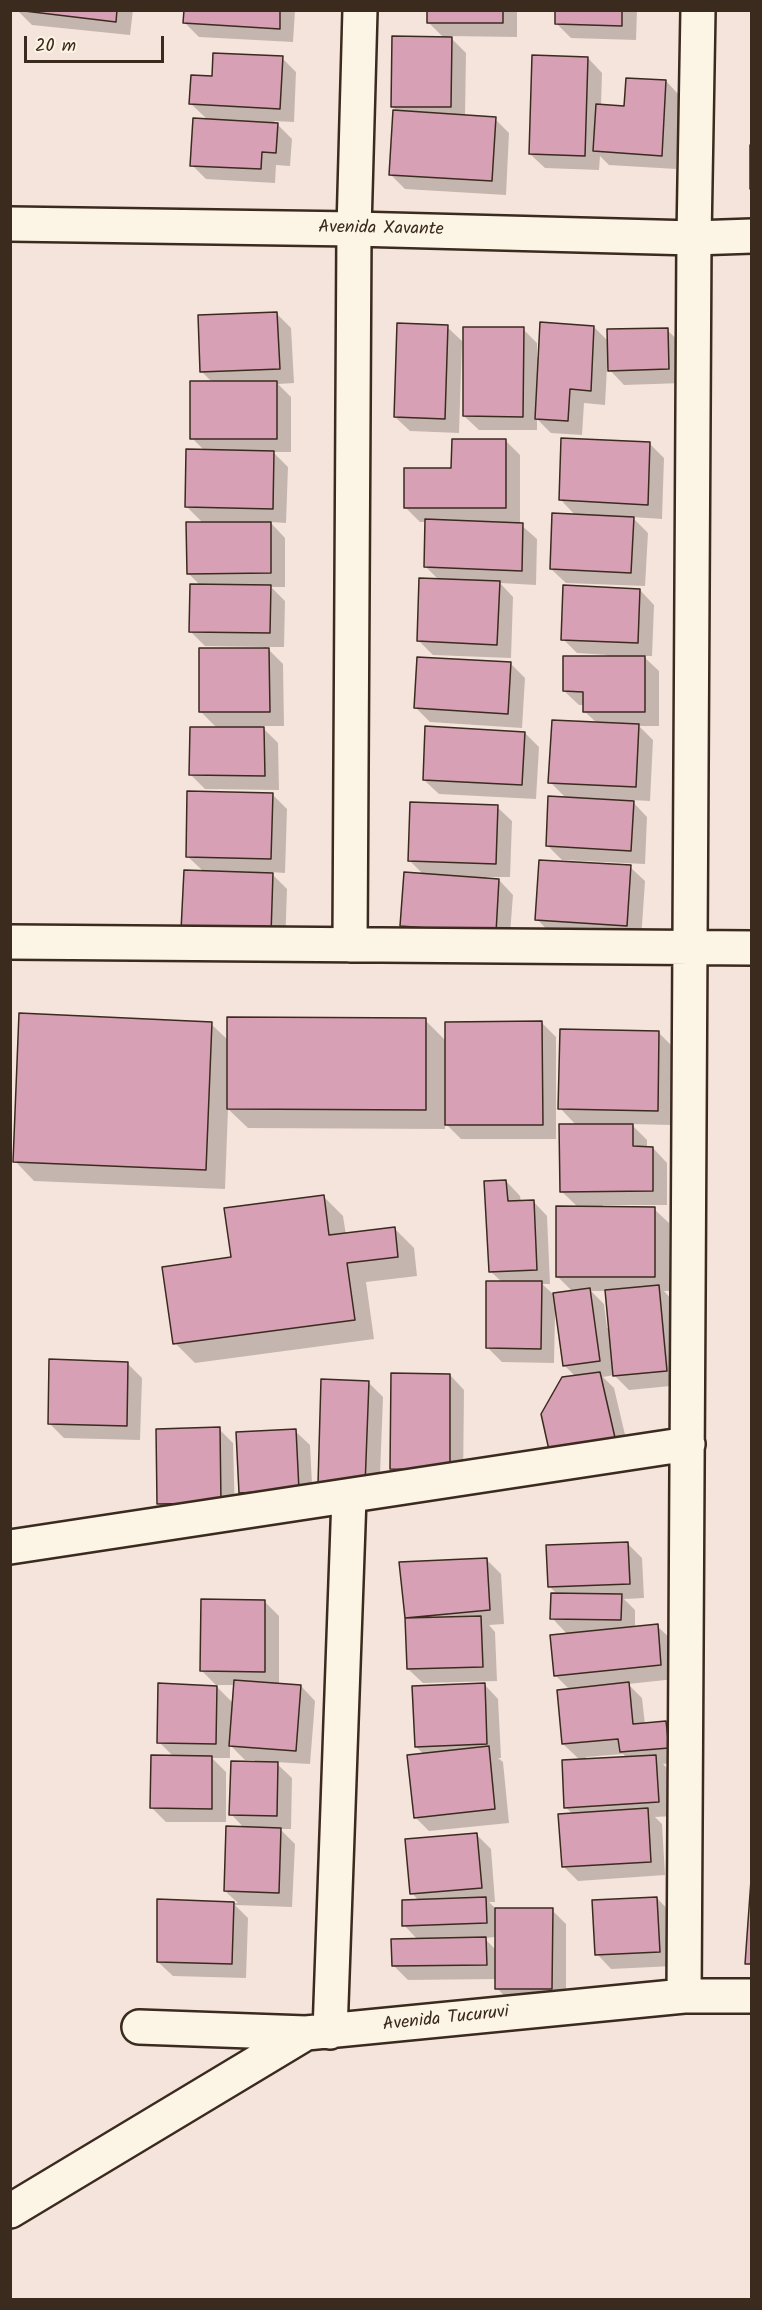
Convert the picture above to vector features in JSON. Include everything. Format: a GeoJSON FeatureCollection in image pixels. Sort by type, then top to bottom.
{"type":"FeatureCollection","features":[{"type":"Feature","properties":{"kind":"street"},"geometry":{"type":"LineString","coordinates":[[350,945],[354,229],[360,10]]}},
{"type":"Feature","properties":{"kind":"street"},"geometry":{"type":"LineString","coordinates":[[684,1996],[694,238],[698,10]]}},
{"type":"Feature","properties":{"kind":"street","name":"Avenida Xavante"},"geometry":{"type":"LineString","coordinates":[[10,224],[354,229],[694,238],[752,236]]}},
{"type":"Feature","properties":{"kind":"street"},"geometry":{"type":"LineString","coordinates":[[10,942],[752,948]]}},
{"type":"Feature","properties":{"kind":"street"},"geometry":{"type":"LineString","coordinates":[[10,1547],[688,1444]]}},
{"type":"Feature","properties":{"kind":"street"},"geometry":{"type":"LineString","coordinates":[[10,2211],[318,2032],[350,1497]]}},
{"type":"Feature","properties":{"kind":"street","name":"Avenida Tucuruvi"},"geometry":{"type":"LineString","coordinates":[[139,2027],[318,2032],[684,1996],[752,1996]]}},
{"type":"Feature","properties":{"kind":"building"},"geometry":{"type":"Polygon","coordinates":[[[16,10],[117,10],[116,22],[16,10]]]}},
{"type":"Feature","properties":{"kind":"building"},"geometry":{"type":"Polygon","coordinates":[[[184,10],[280,10],[280,29],[183,23],[184,10]]]}},
{"type":"Feature","properties":{"kind":"building"},"geometry":{"type":"Polygon","coordinates":[[[427,10],[503,10],[503,23],[427,23],[427,10]]]}},
{"type":"Feature","properties":{"kind":"building"},"geometry":{"type":"Polygon","coordinates":[[[555,10],[622,10],[622,26],[555,24],[555,10]]]}},
{"type":"Feature","properties":{"kind":"building"},"geometry":{"type":"Polygon","coordinates":[[[392,36],[452,37],[451,107],[391,107],[392,36]]]}},
{"type":"Feature","properties":{"kind":"building"},"geometry":{"type":"Polygon","coordinates":[[[213,53],[283,56],[280,109],[189,104],[191,75],[212,76],[213,53]]]}},
{"type":"Feature","properties":{"kind":"building"},"geometry":{"type":"Polygon","coordinates":[[[532,55],[588,57],[585,156],[529,154],[532,55]]]}},
{"type":"Feature","properties":{"kind":"building"},"geometry":{"type":"Polygon","coordinates":[[[626,78],[666,80],[662,156],[593,151],[596,104],[624,106],[626,78]]]}},
{"type":"Feature","properties":{"kind":"building"},"geometry":{"type":"Polygon","coordinates":[[[393,110],[496,117],[492,181],[389,175],[393,110]]]}},
{"type":"Feature","properties":{"kind":"building"},"geometry":{"type":"Polygon","coordinates":[[[193,118],[278,123],[276,153],[262,152],[261,169],[190,166],[193,118]]]}},
{"type":"Feature","properties":{"kind":"building"},"geometry":{"type":"Polygon","coordinates":[[[750,145],[752,145],[752,189],[750,189],[750,145]]]}},
{"type":"Feature","properties":{"kind":"building"},"geometry":{"type":"Polygon","coordinates":[[[277,312],[280,369],[200,372],[198,315],[277,312]]]}},
{"type":"Feature","properties":{"kind":"building"},"geometry":{"type":"Polygon","coordinates":[[[540,322],[594,326],[591,391],[570,389],[568,421],[535,419],[540,322]]]}},
{"type":"Feature","properties":{"kind":"building"},"geometry":{"type":"Polygon","coordinates":[[[397,323],[448,325],[445,419],[394,417],[397,323]]]}},
{"type":"Feature","properties":{"kind":"building"},"geometry":{"type":"Polygon","coordinates":[[[463,327],[524,327],[523,417],[463,416],[463,327]]]}},
{"type":"Feature","properties":{"kind":"building"},"geometry":{"type":"Polygon","coordinates":[[[668,328],[669,369],[608,371],[607,329],[668,328]]]}},
{"type":"Feature","properties":{"kind":"building"},"geometry":{"type":"Polygon","coordinates":[[[190,381],[277,381],[277,439],[190,439],[190,381]]]}},
{"type":"Feature","properties":{"kind":"building"},"geometry":{"type":"Polygon","coordinates":[[[561,438],[650,442],[648,505],[559,500],[561,438]]]}},
{"type":"Feature","properties":{"kind":"building"},"geometry":{"type":"Polygon","coordinates":[[[452,439],[506,439],[506,508],[404,508],[404,468],[451,468],[452,439]]]}},
{"type":"Feature","properties":{"kind":"building"},"geometry":{"type":"Polygon","coordinates":[[[186,449],[274,451],[273,509],[185,507],[186,449]]]}},
{"type":"Feature","properties":{"kind":"building"},"geometry":{"type":"Polygon","coordinates":[[[552,513],[634,517],[631,573],[550,569],[552,513]]]}},
{"type":"Feature","properties":{"kind":"building"},"geometry":{"type":"Polygon","coordinates":[[[425,519],[523,523],[522,571],[424,567],[425,519]]]}},
{"type":"Feature","properties":{"kind":"building"},"geometry":{"type":"Polygon","coordinates":[[[186,522],[271,522],[271,573],[187,574],[186,522]]]}},
{"type":"Feature","properties":{"kind":"building"},"geometry":{"type":"Polygon","coordinates":[[[419,578],[500,581],[497,645],[417,641],[419,578]]]}},
{"type":"Feature","properties":{"kind":"building"},"geometry":{"type":"Polygon","coordinates":[[[190,584],[271,585],[270,633],[189,632],[190,584]]]}},
{"type":"Feature","properties":{"kind":"building"},"geometry":{"type":"Polygon","coordinates":[[[563,585],[640,589],[638,643],[561,640],[563,585]]]}},
{"type":"Feature","properties":{"kind":"building"},"geometry":{"type":"Polygon","coordinates":[[[199,648],[269,648],[270,712],[199,712],[199,648]]]}},
{"type":"Feature","properties":{"kind":"building"},"geometry":{"type":"Polygon","coordinates":[[[563,656],[645,656],[645,712],[583,712],[583,692],[563,691],[563,656]]]}},
{"type":"Feature","properties":{"kind":"building"},"geometry":{"type":"Polygon","coordinates":[[[417,657],[511,662],[508,714],[414,708],[417,657]]]}},
{"type":"Feature","properties":{"kind":"building"},"geometry":{"type":"Polygon","coordinates":[[[552,720],[639,724],[636,787],[548,783],[552,720]]]}},
{"type":"Feature","properties":{"kind":"building"},"geometry":{"type":"Polygon","coordinates":[[[425,726],[525,732],[522,785],[423,780],[425,726]]]}},
{"type":"Feature","properties":{"kind":"building"},"geometry":{"type":"Polygon","coordinates":[[[190,727],[264,727],[265,776],[189,775],[190,727]]]}},
{"type":"Feature","properties":{"kind":"building"},"geometry":{"type":"Polygon","coordinates":[[[187,791],[273,793],[271,859],[186,857],[187,791]]]}},
{"type":"Feature","properties":{"kind":"building"},"geometry":{"type":"Polygon","coordinates":[[[548,796],[634,801],[631,851],[546,846],[548,796]]]}},
{"type":"Feature","properties":{"kind":"building"},"geometry":{"type":"Polygon","coordinates":[[[410,802],[498,805],[496,864],[408,861],[410,802]]]}},
{"type":"Feature","properties":{"kind":"building"},"geometry":{"type":"Polygon","coordinates":[[[539,860],[631,865],[627,926],[535,920],[539,860]]]}},
{"type":"Feature","properties":{"kind":"building"},"geometry":{"type":"Polygon","coordinates":[[[184,870],[273,873],[271,934],[181,930],[184,870]]]}},
{"type":"Feature","properties":{"kind":"building"},"geometry":{"type":"Polygon","coordinates":[[[404,872],[499,879],[496,933],[400,926],[404,872]]]}},
{"type":"Feature","properties":{"kind":"building"},"geometry":{"type":"Polygon","coordinates":[[[19,1013],[212,1022],[206,1170],[13,1162],[19,1013]]]}},
{"type":"Feature","properties":{"kind":"building"},"geometry":{"type":"Polygon","coordinates":[[[227,1017],[426,1018],[426,1110],[227,1109],[227,1017]]]}},
{"type":"Feature","properties":{"kind":"building"},"geometry":{"type":"Polygon","coordinates":[[[542,1021],[543,1125],[445,1125],[445,1022],[542,1021]]]}},
{"type":"Feature","properties":{"kind":"building"},"geometry":{"type":"Polygon","coordinates":[[[560,1029],[659,1031],[658,1111],[558,1109],[560,1029]]]}},
{"type":"Feature","properties":{"kind":"building"},"geometry":{"type":"Polygon","coordinates":[[[559,1124],[633,1124],[633,1146],[653,1147],[653,1191],[560,1192],[559,1124]]]}},
{"type":"Feature","properties":{"kind":"building"},"geometry":{"type":"Polygon","coordinates":[[[506,1180],[508,1201],[534,1200],[537,1270],[489,1272],[484,1181],[506,1180]]]}},
{"type":"Feature","properties":{"kind":"building"},"geometry":{"type":"Polygon","coordinates":[[[324,1195],[329,1235],[395,1227],[398,1257],[347,1263],[355,1320],[173,1344],[162,1267],[231,1257],[224,1208],[324,1195]]]}},
{"type":"Feature","properties":{"kind":"building"},"geometry":{"type":"Polygon","coordinates":[[[556,1206],[655,1207],[655,1277],[556,1277],[556,1206]]]}},
{"type":"Feature","properties":{"kind":"building"},"geometry":{"type":"Polygon","coordinates":[[[486,1281],[542,1281],[541,1349],[486,1348],[486,1281]]]}},
{"type":"Feature","properties":{"kind":"building"},"geometry":{"type":"Polygon","coordinates":[[[659,1285],[667,1371],[613,1376],[605,1290],[659,1285]]]}},
{"type":"Feature","properties":{"kind":"building"},"geometry":{"type":"Polygon","coordinates":[[[590,1288],[600,1361],[563,1366],[553,1293],[590,1288]]]}},
{"type":"Feature","properties":{"kind":"building"},"geometry":{"type":"Polygon","coordinates":[[[49,1359],[128,1362],[127,1426],[48,1424],[49,1359]]]}},
{"type":"Feature","properties":{"kind":"building"},"geometry":{"type":"Polygon","coordinates":[[[600,1372],[616,1442],[549,1450],[541,1414],[562,1377],[600,1372]]]}},
{"type":"Feature","properties":{"kind":"building"},"geometry":{"type":"Polygon","coordinates":[[[391,1373],[450,1374],[450,1470],[390,1469],[391,1373]]]}},
{"type":"Feature","properties":{"kind":"building"},"geometry":{"type":"Polygon","coordinates":[[[321,1379],[369,1381],[365,1486],[318,1484],[321,1379]]]}},
{"type":"Feature","properties":{"kind":"building"},"geometry":{"type":"Polygon","coordinates":[[[220,1427],[221,1503],[157,1504],[156,1429],[220,1427]]]}},
{"type":"Feature","properties":{"kind":"building"},"geometry":{"type":"Polygon","coordinates":[[[296,1429],[299,1490],[239,1493],[236,1432],[296,1429]]]}},
{"type":"Feature","properties":{"kind":"building"},"geometry":{"type":"Polygon","coordinates":[[[628,1542],[630,1584],[548,1587],[546,1545],[628,1542]]]}},
{"type":"Feature","properties":{"kind":"building"},"geometry":{"type":"Polygon","coordinates":[[[487,1558],[490,1610],[405,1618],[399,1562],[487,1558]]]}},
{"type":"Feature","properties":{"kind":"building"},"geometry":{"type":"Polygon","coordinates":[[[551,1593],[622,1594],[621,1620],[550,1619],[551,1593]]]}},
{"type":"Feature","properties":{"kind":"building"},"geometry":{"type":"Polygon","coordinates":[[[201,1599],[265,1600],[265,1672],[200,1671],[201,1599]]]}},
{"type":"Feature","properties":{"kind":"building"},"geometry":{"type":"Polygon","coordinates":[[[481,1616],[483,1667],[407,1669],[405,1618],[481,1616]]]}},
{"type":"Feature","properties":{"kind":"building"},"geometry":{"type":"Polygon","coordinates":[[[658,1624],[661,1665],[554,1676],[550,1635],[658,1624]]]}},
{"type":"Feature","properties":{"kind":"building"},"geometry":{"type":"Polygon","coordinates":[[[234,1680],[301,1685],[296,1751],[229,1746],[234,1680]]]}},
{"type":"Feature","properties":{"kind":"building"},"geometry":{"type":"Polygon","coordinates":[[[629,1682],[633,1724],[666,1721],[669,1748],[620,1752],[618,1739],[562,1744],[557,1690],[629,1682]]]}},
{"type":"Feature","properties":{"kind":"building"},"geometry":{"type":"Polygon","coordinates":[[[158,1683],[217,1686],[216,1744],[157,1743],[158,1683]]]}},
{"type":"Feature","properties":{"kind":"building"},"geometry":{"type":"Polygon","coordinates":[[[485,1683],[487,1744],[415,1747],[412,1686],[485,1683]]]}},
{"type":"Feature","properties":{"kind":"building"},"geometry":{"type":"Polygon","coordinates":[[[489,1746],[495,1809],[414,1818],[407,1755],[489,1746]]]}},
{"type":"Feature","properties":{"kind":"building"},"geometry":{"type":"Polygon","coordinates":[[[151,1755],[212,1756],[212,1809],[150,1808],[151,1755]]]}},
{"type":"Feature","properties":{"kind":"building"},"geometry":{"type":"Polygon","coordinates":[[[656,1755],[659,1802],[564,1808],[562,1760],[656,1755]]]}},
{"type":"Feature","properties":{"kind":"building"},"geometry":{"type":"Polygon","coordinates":[[[231,1761],[278,1762],[277,1816],[229,1815],[231,1761]]]}},
{"type":"Feature","properties":{"kind":"building"},"geometry":{"type":"Polygon","coordinates":[[[648,1808],[651,1862],[562,1867],[558,1814],[648,1808]]]}},
{"type":"Feature","properties":{"kind":"building"},"geometry":{"type":"Polygon","coordinates":[[[226,1826],[281,1828],[279,1893],[224,1891],[226,1826]]]}},
{"type":"Feature","properties":{"kind":"building"},"geometry":{"type":"Polygon","coordinates":[[[477,1833],[482,1888],[410,1894],[405,1839],[477,1833]]]}},
{"type":"Feature","properties":{"kind":"building"},"geometry":{"type":"Polygon","coordinates":[[[751,1880],[752,1964],[745,1964],[751,1880]]]}},
{"type":"Feature","properties":{"kind":"building"},"geometry":{"type":"Polygon","coordinates":[[[486,1897],[487,1923],[402,1926],[402,1900],[486,1897]]]}},
{"type":"Feature","properties":{"kind":"building"},"geometry":{"type":"Polygon","coordinates":[[[657,1897],[660,1952],[595,1955],[592,1900],[657,1897]]]}},
{"type":"Feature","properties":{"kind":"building"},"geometry":{"type":"Polygon","coordinates":[[[157,1899],[234,1902],[232,1964],[157,1962],[157,1899]]]}},
{"type":"Feature","properties":{"kind":"building"},"geometry":{"type":"Polygon","coordinates":[[[495,1908],[553,1908],[552,1989],[495,1989],[495,1908]]]}},
{"type":"Feature","properties":{"kind":"building"},"geometry":{"type":"Polygon","coordinates":[[[486,1937],[487,1965],[392,1966],[391,1939],[486,1937]]]}}]}
